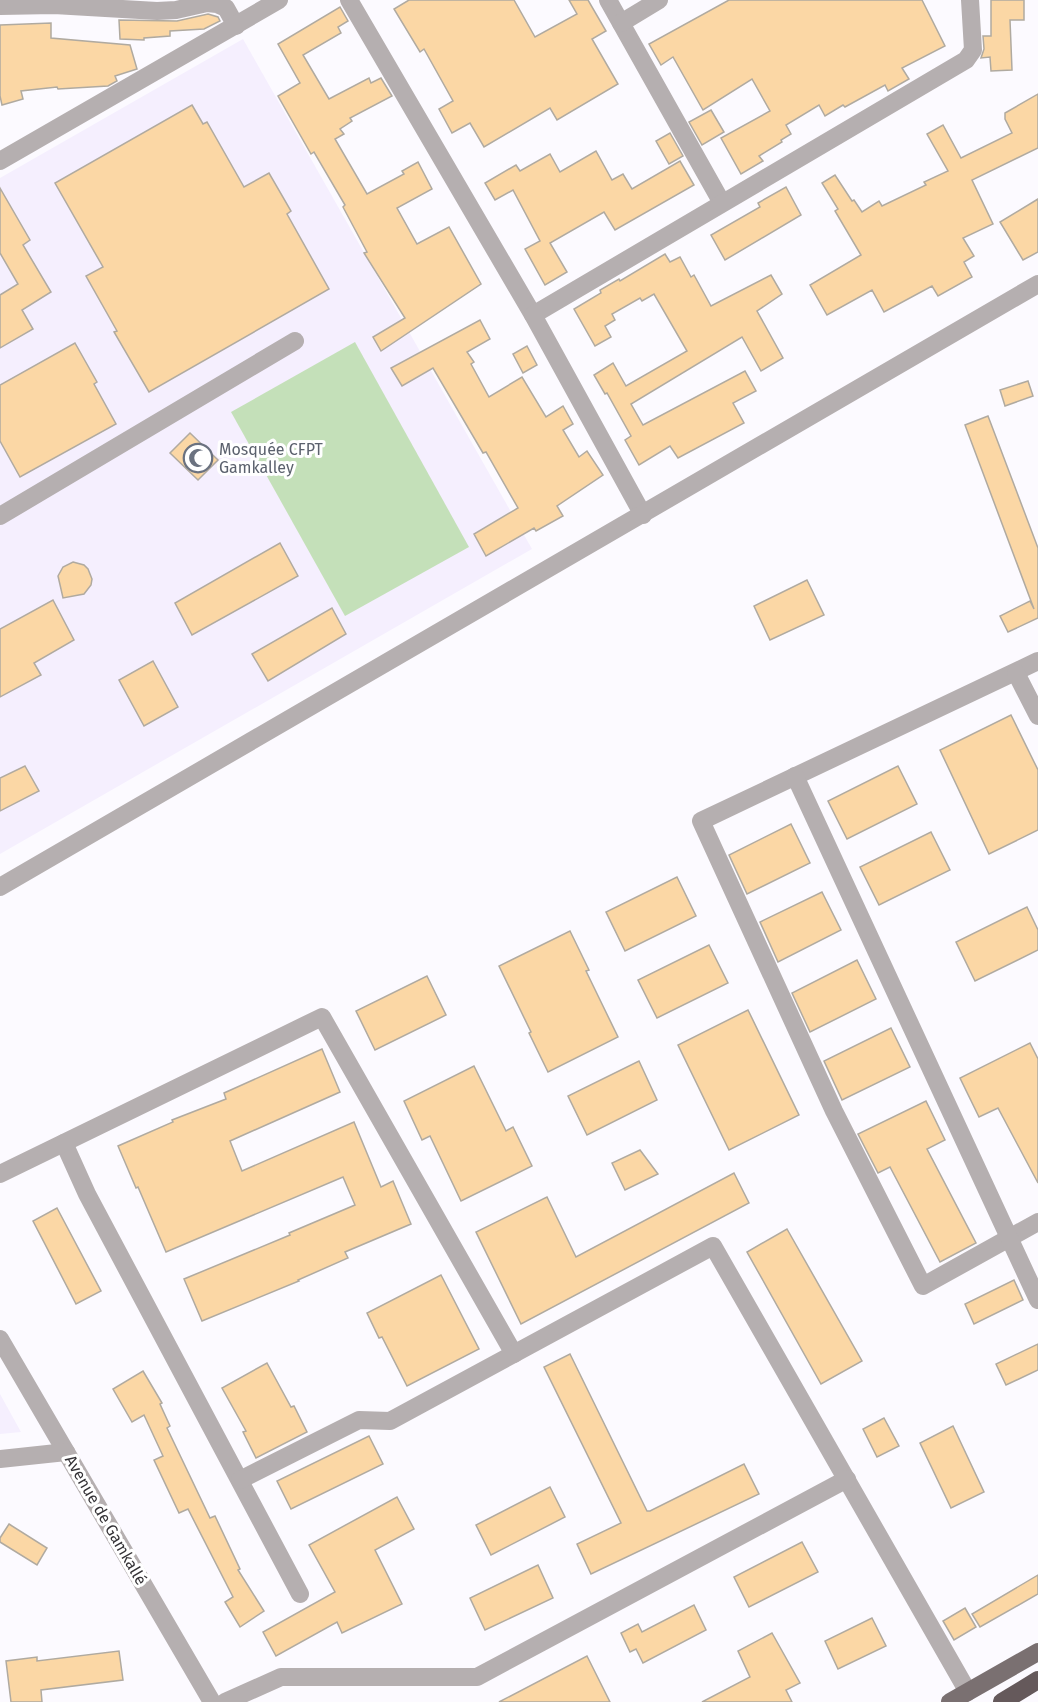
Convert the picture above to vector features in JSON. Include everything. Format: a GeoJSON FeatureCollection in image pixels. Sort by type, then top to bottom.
{"type":"FeatureCollection","features":[{"type":"Feature","properties":{"kind":"highway"},"geometry":{"type":"LineString","coordinates":[[1002,1702],[1038,1680]]}},
{"type":"Feature","properties":{"kind":"main road"},"geometry":{"type":"LineString","coordinates":[[950,1702],[1038,1652]]}},
{"type":"Feature","properties":{"kind":"street"},"geometry":{"type":"LineString","coordinates":[[0,161],[279,0]]}},
{"type":"Feature","properties":{"kind":"street"},"geometry":{"type":"LineString","coordinates":[[349,0],[533,315],[643,514]]}},
{"type":"Feature","properties":{"kind":"street"},"geometry":{"type":"LineString","coordinates":[[608,0],[722,203]]}},
{"type":"Feature","properties":{"kind":"street"},"geometry":{"type":"LineString","coordinates":[[621,23],[659,0]]}},
{"type":"Feature","properties":{"kind":"street"},"geometry":{"type":"LineString","coordinates":[[533,315],[966,60],[973,50],[970,0]]}},
{"type":"Feature","properties":{"kind":"street"},"geometry":{"type":"LineString","coordinates":[[0,6],[128,4],[157,11],[176,10],[207,3],[218,4],[226,8],[236,26]]}},
{"type":"Feature","properties":{"kind":"street"},"geometry":{"type":"LineString","coordinates":[[0,887],[1038,284]]}},
{"type":"Feature","properties":{"kind":"street"},"geometry":{"type":"LineString","coordinates":[[0,516],[295,341]]}},
{"type":"Feature","properties":{"kind":"street"},"geometry":{"type":"LineString","coordinates":[[1038,662],[701,821],[834,1111],[923,1286],[1038,1222]]}},
{"type":"Feature","properties":{"kind":"street"},"geometry":{"type":"LineString","coordinates":[[1016,673],[1038,716]]}},
{"type":"Feature","properties":{"kind":"street"},"geometry":{"type":"LineString","coordinates":[[795,776],[1038,1300]]}},
{"type":"Feature","properties":{"kind":"street"},"geometry":{"type":"LineString","coordinates":[[0,1174],[322,1017],[514,1354]]}},
{"type":"Feature","properties":{"kind":"street"},"geometry":{"type":"LineString","coordinates":[[64,1143],[87,1194],[300,1594]]}},
{"type":"Feature","properties":{"kind":"street"},"geometry":{"type":"LineString","coordinates":[[240,1480],[359,1420],[390,1421],[713,1246],[968,1692]]}},
{"type":"Feature","properties":{"kind":"street","name":"Avenue de Gamkallé"},"geometry":{"type":"LineString","coordinates":[[0,1339],[212,1702]]}},
{"type":"Feature","properties":{"kind":"street"},"geometry":{"type":"LineString","coordinates":[[0,1459],[66,1452]]}},
{"type":"Feature","properties":{"kind":"street"},"geometry":{"type":"LineString","coordinates":[[225,1702],[281,1677],[477,1677],[847,1479]]}},
{"type":"Feature","properties":{"kind":"shaded area"},"geometry":{"type":"Polygon","coordinates":[[[243,39],[532,549],[0,854],[0,178],[243,39]]]}},
{"type":"Feature","properties":{"kind":"shaded area"},"geometry":{"type":"Polygon","coordinates":[[[0,1394],[21,1432],[0,1434],[0,1394]]]}},
{"type":"Feature","properties":{"kind":"green space"},"geometry":{"type":"Polygon","coordinates":[[[355,342],[469,547],[345,616],[231,412],[355,342]]]}},
{"type":"Feature","properties":{"kind":"building"},"geometry":{"type":"Polygon","coordinates":[[[409,0],[514,0],[535,37],[577,14],[569,0],[588,0],[606,31],[592,39],[618,84],[557,120],[550,108],[484,147],[470,123],[452,133],[439,109],[453,101],[424,49],[420,52],[394,9],[409,0]]]}},
{"type":"Feature","properties":{"kind":"building"},"geometry":{"type":"Polygon","coordinates":[[[729,0],[922,0],[945,46],[902,68],[909,79],[888,91],[885,85],[825,116],[819,105],[786,125],[791,134],[759,156],[763,161],[741,174],[721,138],[770,111],[752,79],[703,110],[673,57],[661,65],[649,44],[729,0]]]}},
{"type":"Feature","properties":{"kind":"building"},"geometry":{"type":"Polygon","coordinates":[[[991,0],[1024,0],[1024,20],[1010,20],[1012,70],[991,71],[990,57],[981,58],[984,49],[983,36],[991,36],[991,0]]]}},
{"type":"Feature","properties":{"kind":"building"},"geometry":{"type":"Polygon","coordinates":[[[340,7],[348,21],[338,27],[341,33],[303,55],[329,99],[369,78],[371,83],[381,78],[392,96],[350,118],[352,121],[340,129],[344,134],[335,139],[367,194],[404,174],[402,171],[418,162],[432,189],[397,208],[417,244],[449,227],[481,284],[381,351],[373,337],[405,318],[364,253],[367,252],[343,207],[345,205],[314,152],[311,154],[278,96],[300,83],[278,44],[340,7]]]}},
{"type":"Feature","properties":{"kind":"building"},"geometry":{"type":"Polygon","coordinates":[[[208,14],[218,17],[220,21],[204,29],[170,31],[170,36],[144,38],[144,40],[120,39],[119,20],[177,21],[208,14]]]}},
{"type":"Feature","properties":{"kind":"building"},"geometry":{"type":"Polygon","coordinates":[[[51,23],[51,38],[130,45],[137,69],[115,76],[117,81],[108,86],[58,89],[57,87],[21,91],[23,99],[2,105],[0,25],[51,23]]]}},
{"type":"Feature","properties":{"kind":"building"},"geometry":{"type":"Polygon","coordinates":[[[1038,94],[1038,148],[972,180],[993,224],[963,238],[974,256],[964,262],[972,277],[938,296],[932,286],[884,312],[872,290],[827,315],[810,285],[861,255],[835,211],[838,209],[822,183],[835,175],[862,212],[879,201],[882,206],[926,185],[924,182],[948,171],[927,134],[943,125],[961,158],[1012,133],[1005,119],[1005,113],[1038,94]]]}},
{"type":"Feature","properties":{"kind":"building"},"geometry":{"type":"Polygon","coordinates":[[[192,105],[203,124],[207,122],[244,187],[269,173],[291,211],[287,214],[329,289],[149,392],[114,332],[117,331],[86,276],[103,267],[55,183],[192,105]]]}},
{"type":"Feature","properties":{"kind":"building"},"geometry":{"type":"Polygon","coordinates":[[[711,110],[724,132],[702,145],[689,122],[711,110]]]}},
{"type":"Feature","properties":{"kind":"building"},"geometry":{"type":"Polygon","coordinates":[[[670,133],[683,156],[669,164],[656,141],[670,133]]]}},
{"type":"Feature","properties":{"kind":"building"},"geometry":{"type":"Polygon","coordinates":[[[596,151],[612,180],[623,174],[632,189],[680,161],[694,185],[615,230],[604,212],[550,243],[567,272],[545,285],[525,249],[540,241],[513,190],[495,200],[485,183],[516,165],[520,171],[550,154],[560,172],[596,151]]]}},
{"type":"Feature","properties":{"kind":"building"},"geometry":{"type":"Polygon","coordinates":[[[786,187],[801,215],[725,260],[711,235],[760,207],[758,203],[786,187]]]}},
{"type":"Feature","properties":{"kind":"building"},"geometry":{"type":"Polygon","coordinates":[[[0,188],[30,240],[23,245],[51,292],[22,310],[33,329],[0,348],[0,295],[18,284],[0,253],[0,188]]]}},
{"type":"Feature","properties":{"kind":"building"},"geometry":{"type":"Polygon","coordinates":[[[1038,199],[1038,252],[1023,260],[1000,222],[1038,199]]]}},
{"type":"Feature","properties":{"kind":"building"},"geometry":{"type":"Polygon","coordinates":[[[665,254],[670,262],[680,257],[691,277],[694,275],[711,306],[771,275],[782,294],[757,311],[783,358],[761,371],[742,337],[631,404],[643,425],[745,371],[756,391],[733,403],[744,423],[678,458],[670,446],[639,465],[625,440],[631,436],[594,375],[613,363],[626,386],[687,351],[654,294],[642,301],[640,298],[612,314],[615,320],[605,326],[611,337],[595,346],[574,309],[601,293],[600,290],[619,279],[620,281],[665,254]]]}},
{"type":"Feature","properties":{"kind":"building"},"geometry":{"type":"Polygon","coordinates":[[[480,320],[490,339],[467,352],[474,362],[471,364],[489,397],[522,377],[546,417],[563,406],[573,424],[563,430],[579,457],[587,451],[603,475],[557,506],[563,516],[536,531],[534,528],[486,556],[474,534],[518,508],[433,368],[402,386],[391,368],[480,320]]]}},
{"type":"Feature","properties":{"kind":"building"},"geometry":{"type":"Polygon","coordinates":[[[75,343],[97,382],[94,384],[116,424],[20,477],[0,441],[0,385],[75,343]]]}},
{"type":"Feature","properties":{"kind":"building"},"geometry":{"type":"Polygon","coordinates":[[[527,346],[537,365],[523,373],[513,354],[527,346]]]}},
{"type":"Feature","properties":{"kind":"building"},"geometry":{"type":"Polygon","coordinates":[[[1028,381],[1033,396],[1005,406],[1000,390],[1028,381]]]}},
{"type":"Feature","properties":{"kind":"building"},"geometry":{"type":"Polygon","coordinates":[[[988,416],[1038,548],[1038,618],[1008,632],[1000,616],[1030,601],[1034,609],[965,425],[988,416]]]}},
{"type":"Feature","properties":{"kind":"building"},"geometry":{"type":"Polygon","coordinates":[[[190,433],[218,460],[198,480],[170,453],[190,433]]]}},
{"type":"Feature","properties":{"kind":"building"},"geometry":{"type":"Polygon","coordinates":[[[280,543],[298,576],[192,635],[175,603],[280,543]]]}},
{"type":"Feature","properties":{"kind":"building"},"geometry":{"type":"Polygon","coordinates":[[[73,562],[84,565],[88,569],[92,579],[91,585],[84,594],[63,598],[58,576],[63,567],[73,562]]]}},
{"type":"Feature","properties":{"kind":"building"},"geometry":{"type":"Polygon","coordinates":[[[807,580],[824,615],[770,640],[754,606],[807,580]]]}},
{"type":"Feature","properties":{"kind":"building"},"geometry":{"type":"Polygon","coordinates":[[[53,600],[74,640],[34,663],[41,675],[0,697],[0,629],[53,600]]]}},
{"type":"Feature","properties":{"kind":"building"},"geometry":{"type":"Polygon","coordinates":[[[332,608],[346,634],[268,681],[252,654],[332,608]]]}},
{"type":"Feature","properties":{"kind":"building"},"geometry":{"type":"Polygon","coordinates":[[[153,661],[178,707],[144,726],[119,680],[153,661]]]}},
{"type":"Feature","properties":{"kind":"building"},"geometry":{"type":"Polygon","coordinates":[[[1011,715],[1038,770],[1038,830],[989,854],[940,750],[1011,715]]]}},
{"type":"Feature","properties":{"kind":"building"},"geometry":{"type":"Polygon","coordinates":[[[25,766],[39,791],[0,811],[0,778],[25,766]]]}},
{"type":"Feature","properties":{"kind":"building"},"geometry":{"type":"Polygon","coordinates":[[[898,766],[917,804],[847,839],[828,801],[898,766]]]}},
{"type":"Feature","properties":{"kind":"building"},"geometry":{"type":"Polygon","coordinates":[[[791,824],[810,863],[747,894],[729,855],[791,824]]]}},
{"type":"Feature","properties":{"kind":"building"},"geometry":{"type":"Polygon","coordinates":[[[931,832],[950,870],[879,905],[860,867],[931,832]]]}},
{"type":"Feature","properties":{"kind":"building"},"geometry":{"type":"Polygon","coordinates":[[[677,877],[696,916],[625,951],[606,912],[677,877]]]}},
{"type":"Feature","properties":{"kind":"building"},"geometry":{"type":"Polygon","coordinates":[[[822,892],[841,930],[778,962],[760,922],[822,892]]]}},
{"type":"Feature","properties":{"kind":"building"},"geometry":{"type":"Polygon","coordinates":[[[1027,907],[1038,930],[1038,950],[975,981],[956,942],[1027,907]]]}},
{"type":"Feature","properties":{"kind":"building"},"geometry":{"type":"Polygon","coordinates":[[[570,931],[589,970],[586,971],[618,1037],[548,1072],[499,966],[570,931]]]}},
{"type":"Feature","properties":{"kind":"building"},"geometry":{"type":"Polygon","coordinates":[[[709,945],[728,983],[657,1018],[638,980],[709,945]]]}},
{"type":"Feature","properties":{"kind":"building"},"geometry":{"type":"Polygon","coordinates":[[[857,960],[876,999],[810,1032],[792,993],[857,960]]]}},
{"type":"Feature","properties":{"kind":"building"},"geometry":{"type":"Polygon","coordinates":[[[427,976],[446,1015],[375,1050],[356,1011],[427,976]]]}},
{"type":"Feature","properties":{"kind":"building"},"geometry":{"type":"Polygon","coordinates":[[[748,1010],[799,1115],[729,1150],[678,1045],[748,1010]]]}},
{"type":"Feature","properties":{"kind":"building"},"geometry":{"type":"Polygon","coordinates":[[[891,1028],[910,1067],[842,1100],[824,1061],[891,1028]]]}},
{"type":"Feature","properties":{"kind":"building"},"geometry":{"type":"Polygon","coordinates":[[[1030,1043],[1038,1059],[1038,1183],[998,1108],[979,1117],[960,1078],[1030,1043]]]}},
{"type":"Feature","properties":{"kind":"building"},"geometry":{"type":"Polygon","coordinates":[[[322,1049],[340,1092],[230,1141],[242,1171],[354,1122],[381,1187],[393,1181],[411,1224],[345,1252],[348,1258],[299,1281],[202,1321],[184,1279],[355,1205],[343,1177],[166,1252],[118,1146],[173,1122],[172,1120],[226,1099],[224,1093],[322,1049]]]}},
{"type":"Feature","properties":{"kind":"building"},"geometry":{"type":"Polygon","coordinates":[[[639,1061],[657,1100],[587,1135],[568,1096],[639,1061]]]}},
{"type":"Feature","properties":{"kind":"building"},"geometry":{"type":"Polygon","coordinates":[[[474,1066],[506,1131],[513,1127],[532,1166],[461,1201],[430,1136],[422,1140],[404,1101],[474,1066]]]}},
{"type":"Feature","properties":{"kind":"building"},"geometry":{"type":"Polygon","coordinates":[[[926,1101],[945,1140],[927,1149],[976,1243],[940,1262],[890,1167],[878,1173],[858,1134],[926,1101]]]}},
{"type":"Feature","properties":{"kind":"building"},"geometry":{"type":"Polygon","coordinates":[[[640,1150],[658,1174],[625,1190],[612,1163],[640,1150]]]}},
{"type":"Feature","properties":{"kind":"building"},"geometry":{"type":"Polygon","coordinates":[[[734,1173],[749,1203],[521,1324],[476,1232],[547,1197],[576,1257],[734,1173]]]}},
{"type":"Feature","properties":{"kind":"building"},"geometry":{"type":"Polygon","coordinates":[[[57,1208],[101,1291],[76,1304],[33,1221],[57,1208]]]}},
{"type":"Feature","properties":{"kind":"building"},"geometry":{"type":"Polygon","coordinates":[[[787,1229],[862,1361],[821,1384],[747,1252],[787,1229]]]}},
{"type":"Feature","properties":{"kind":"building"},"geometry":{"type":"Polygon","coordinates":[[[441,1275],[479,1349],[407,1386],[367,1313],[441,1275]]]}},
{"type":"Feature","properties":{"kind":"building"},"geometry":{"type":"Polygon","coordinates":[[[1014,1280],[1023,1300],[974,1324],[965,1304],[1014,1280]]]}},
{"type":"Feature","properties":{"kind":"building"},"geometry":{"type":"Polygon","coordinates":[[[1038,1344],[1038,1370],[1006,1385],[996,1364],[1038,1344]]]}},
{"type":"Feature","properties":{"kind":"building"},"geometry":{"type":"Polygon","coordinates":[[[570,1354],[647,1511],[744,1464],[759,1494],[591,1574],[577,1544],[621,1523],[544,1367],[570,1354]]]}},
{"type":"Feature","properties":{"kind":"building"},"geometry":{"type":"Polygon","coordinates":[[[267,1363],[307,1432],[256,1458],[243,1432],[246,1431],[222,1388],[267,1363]]]}},
{"type":"Feature","properties":{"kind":"building"},"geometry":{"type":"Polygon","coordinates":[[[143,1371],[162,1403],[160,1404],[170,1426],[167,1428],[210,1518],[215,1516],[240,1569],[238,1570],[264,1611],[240,1627],[225,1602],[233,1597],[188,1509],[179,1513],[154,1460],[163,1456],[144,1415],[132,1422],[113,1389],[143,1371]]]}},
{"type":"Feature","properties":{"kind":"building"},"geometry":{"type":"Polygon","coordinates":[[[884,1418],[899,1446],[877,1457],[863,1429],[884,1418]]]}},
{"type":"Feature","properties":{"kind":"building"},"geometry":{"type":"Polygon","coordinates":[[[953,1426],[984,1492],[951,1508],[920,1443],[953,1426]]]}},
{"type":"Feature","properties":{"kind":"building"},"geometry":{"type":"Polygon","coordinates":[[[369,1436],[383,1464],[291,1509],[277,1481],[369,1436]]]}},
{"type":"Feature","properties":{"kind":"building"},"geometry":{"type":"Polygon","coordinates":[[[550,1487],[565,1517],[491,1555],[476,1525],[550,1487]]]}},
{"type":"Feature","properties":{"kind":"building"},"geometry":{"type":"Polygon","coordinates":[[[397,1497],[414,1529],[375,1550],[402,1604],[342,1633],[337,1622],[276,1656],[263,1632],[335,1592],[309,1545],[397,1497]]]}},
{"type":"Feature","properties":{"kind":"building"},"geometry":{"type":"Polygon","coordinates":[[[9,1524],[47,1548],[37,1565],[0,1542],[9,1524]]]}},
{"type":"Feature","properties":{"kind":"building"},"geometry":{"type":"Polygon","coordinates":[[[802,1542],[818,1572],[749,1607],[734,1577],[802,1542]]]}},
{"type":"Feature","properties":{"kind":"building"},"geometry":{"type":"Polygon","coordinates":[[[538,1565],[553,1598],[485,1630],[470,1598],[538,1565]]]}},
{"type":"Feature","properties":{"kind":"building"},"geometry":{"type":"Polygon","coordinates":[[[1038,1575],[1038,1594],[980,1627],[972,1614],[1038,1575]]]}},
{"type":"Feature","properties":{"kind":"building"},"geometry":{"type":"Polygon","coordinates":[[[694,1605],[706,1630],[643,1663],[636,1649],[630,1652],[621,1633],[638,1624],[642,1632],[694,1605]]]}},
{"type":"Feature","properties":{"kind":"building"},"geometry":{"type":"Polygon","coordinates":[[[965,1608],[976,1627],[954,1640],[943,1621],[965,1608]]]}},
{"type":"Feature","properties":{"kind":"building"},"geometry":{"type":"Polygon","coordinates":[[[872,1618],[886,1646],[838,1669],[825,1641],[872,1618]]]}},
{"type":"Feature","properties":{"kind":"building"},"geometry":{"type":"Polygon","coordinates":[[[772,1633],[800,1683],[786,1690],[792,1702],[702,1702],[750,1677],[738,1651],[772,1633]]]}},
{"type":"Feature","properties":{"kind":"building"},"geometry":{"type":"Polygon","coordinates":[[[119,1651],[123,1680],[41,1690],[42,1702],[11,1702],[6,1661],[37,1657],[37,1661],[119,1651]]]}},
{"type":"Feature","properties":{"kind":"building"},"geometry":{"type":"Polygon","coordinates":[[[587,1656],[610,1702],[499,1702],[587,1656]]]}},
{"type":"Feature","properties":{"kind":"place","name":"Mosquée CFPT Gamkalley"},"geometry":{"type":"Point","coordinates":[198,458]}}]}
